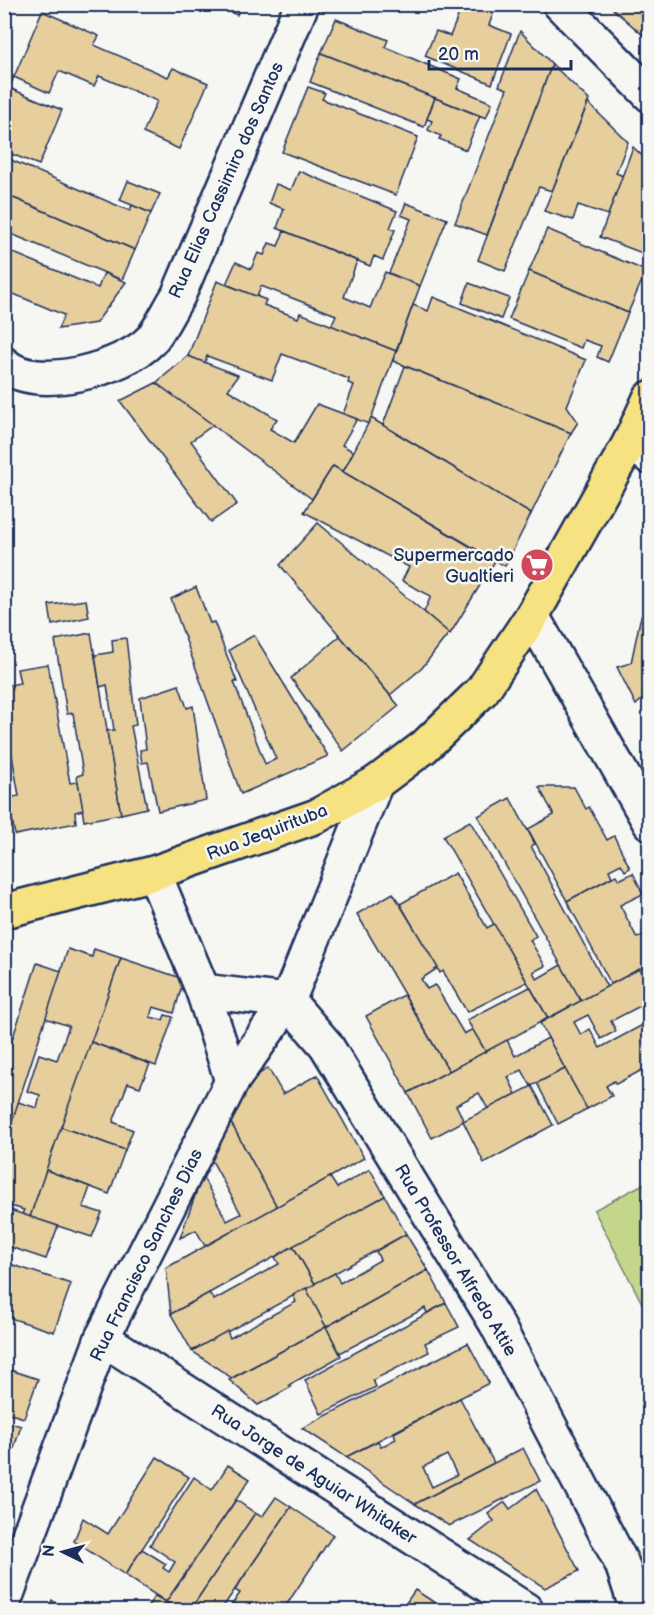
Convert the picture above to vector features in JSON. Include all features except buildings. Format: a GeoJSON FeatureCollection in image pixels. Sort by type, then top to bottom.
{"type":"FeatureCollection","features":[{"type":"Feature","properties":{"kind":"main road","name":"Rua Jequirituba"},"geometry":{"type":"LineString","coordinates":[[4,911],[154,873],[317,816],[376,783],[424,747],[482,691],[640,450],[650,398]]}},
{"type":"Feature","properties":{"kind":"street","name":"Rua Elias Cassimiro dos Santos"},"geometry":{"type":"LineString","coordinates":[[4,364],[39,378],[80,375],[113,364],[150,340],[178,296],[302,4]]}},
{"type":"Feature","properties":{"kind":"street"},"geometry":{"type":"LineString","coordinates":[[560,4],[650,95]]}},
{"type":"Feature","properties":{"kind":"street"},"geometry":{"type":"LineString","coordinates":[[532,616],[650,823]]}},
{"type":"Feature","properties":{"kind":"street","name":"Rua Francisco Sanches Dias"},"geometry":{"type":"LineString","coordinates":[[4,1602],[102,1338],[232,1081],[288,1001],[376,783]]}},
{"type":"Feature","properties":{"kind":"street"},"geometry":{"type":"LineString","coordinates":[[154,873],[203,991],[232,1081]]}},
{"type":"Feature","properties":{"kind":"street"},"geometry":{"type":"LineString","coordinates":[[203,991],[288,1001]]}},
{"type":"Feature","properties":{"kind":"street","name":"Rua Professor Alfredo Attie"},"geometry":{"type":"LineString","coordinates":[[288,1001],[326,1045],[496,1323],[621,1564],[637,1611]]}},
{"type":"Feature","properties":{"kind":"street","name":"Rua Jorge de Aguiar Whitaker"},"geometry":{"type":"LineString","coordinates":[[102,1338],[526,1611]]}},
{"type":"Feature","properties":{"kind":"green space"},"geometry":{"type":"Polygon","coordinates":[[[649,1181],[649,1317],[594,1210],[649,1181]]]}},
{"type":"Feature","properties":{"kind":"place","name":"Supermercado Gualtieri"},"geometry":{"type":"Point","coordinates":[537,565]}}]}
